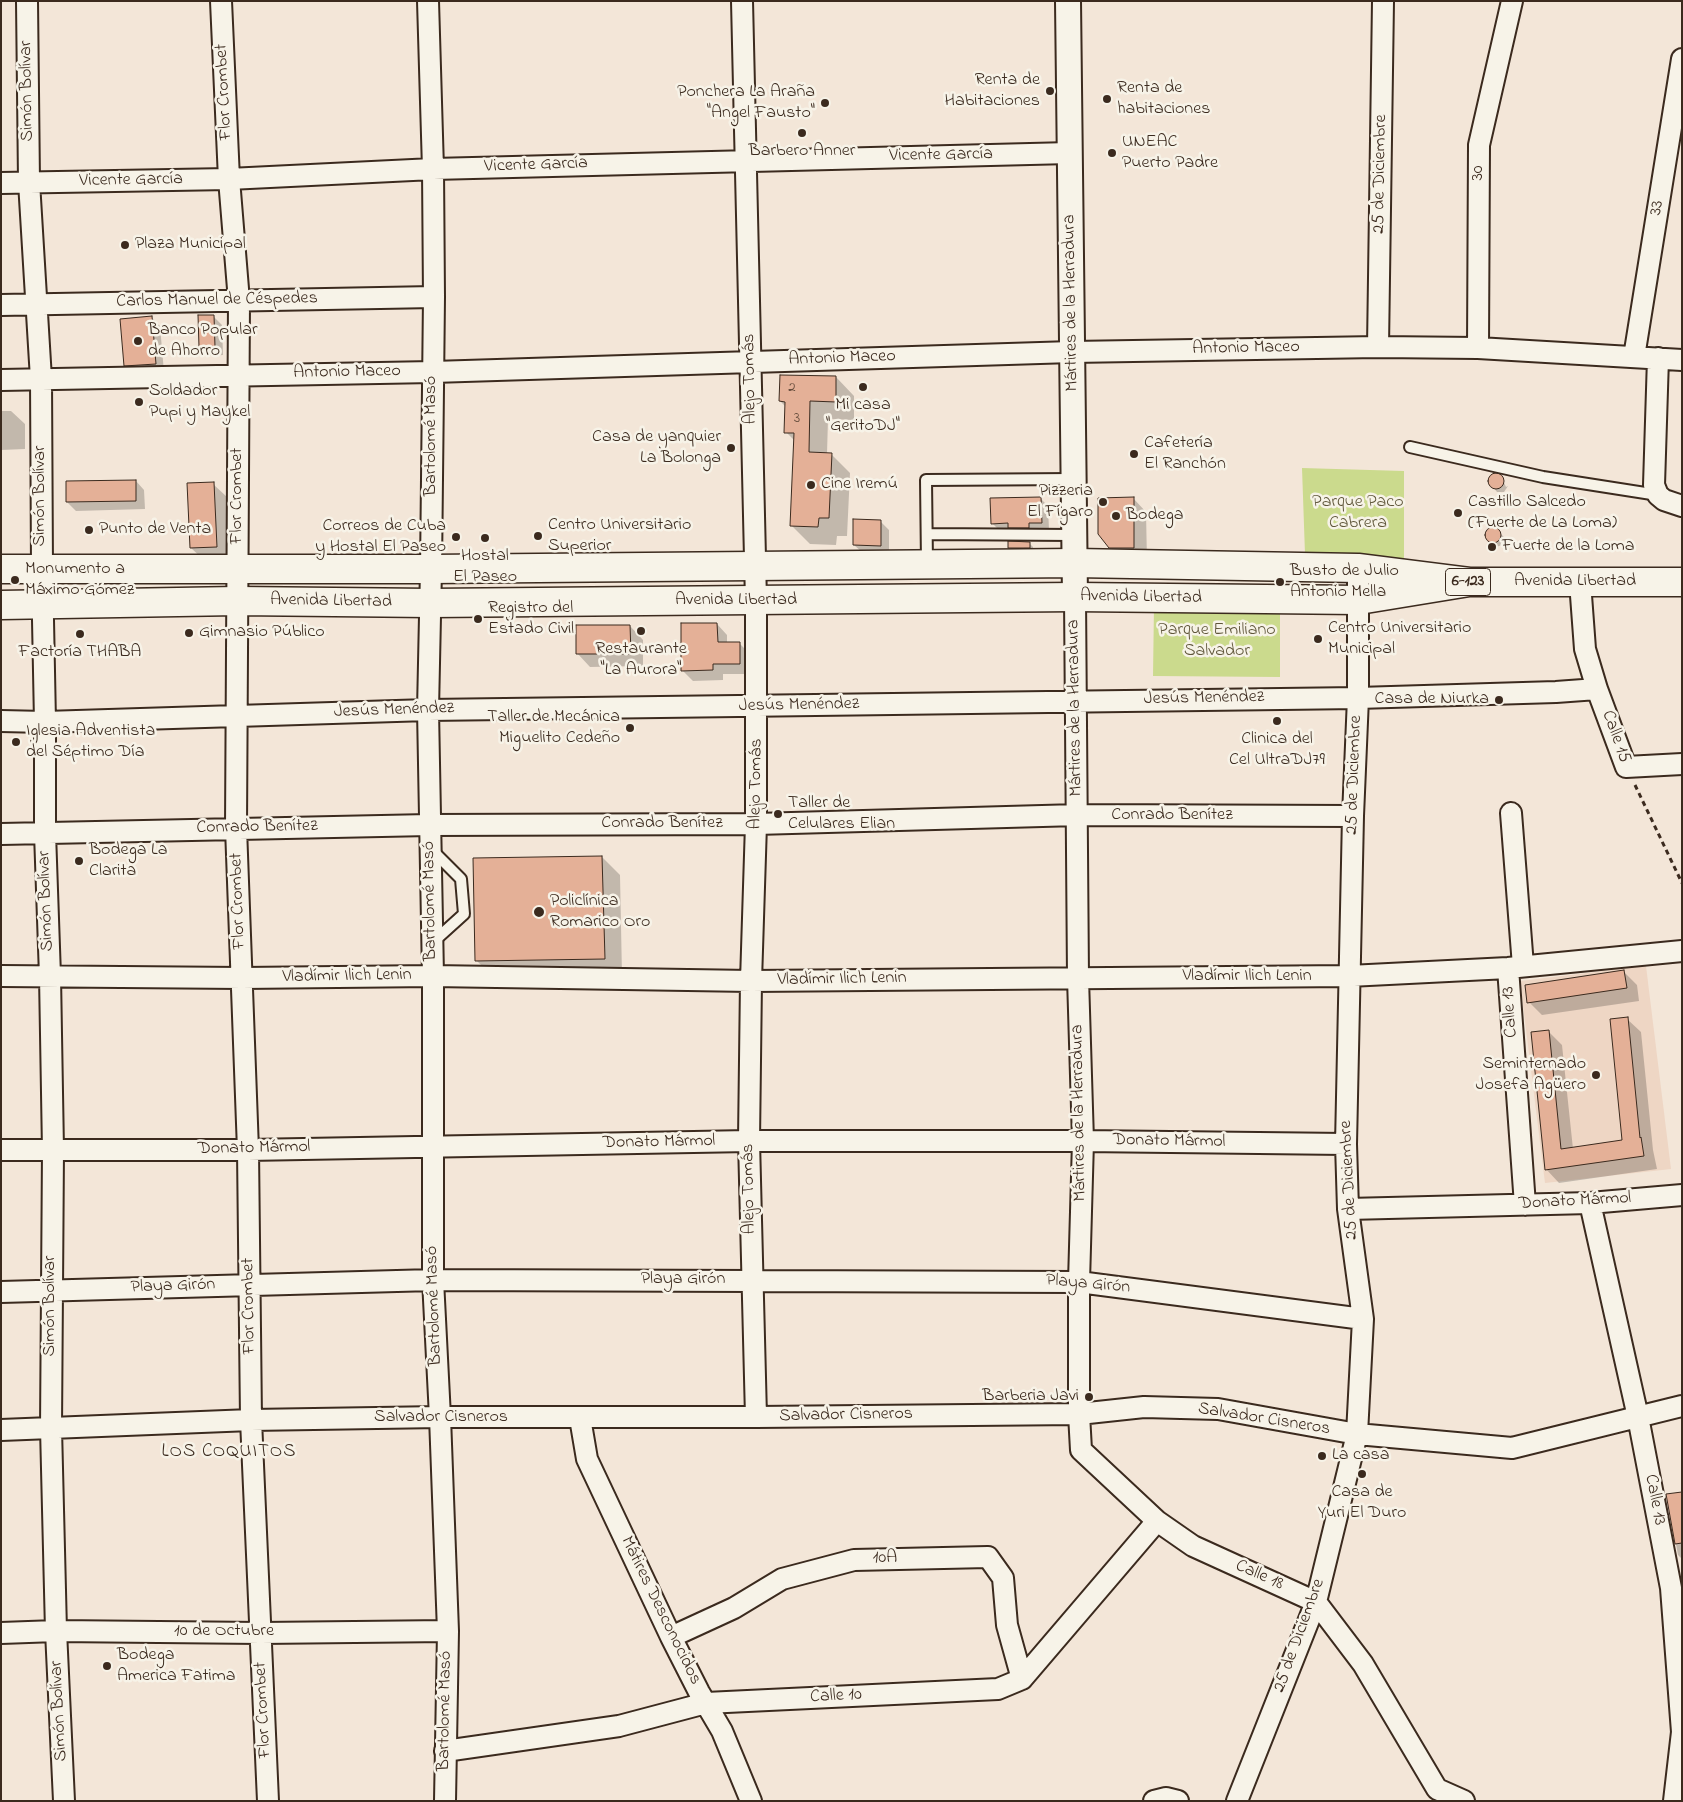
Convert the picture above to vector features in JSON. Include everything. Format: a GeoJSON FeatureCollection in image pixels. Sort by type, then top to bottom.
{"type":"FeatureCollection","features":[{"type":"Feature","properties":{"kind":"main road","name":"Avenida Libertad"},"geometry":{"type":"LineString","coordinates":[[1,569],[432,569],[1075,563],[1358,568],[1469,582],[1682,582]]}},
{"type":"Feature","properties":{"kind":"main road","name":"Avenida Libertad"},"geometry":{"type":"LineString","coordinates":[[1,605],[237,601],[430,603],[1075,597],[1359,600],[1469,582]]}},
{"type":"Feature","properties":{"kind":"street","name":"Simón Bolívar"},"geometry":{"type":"LineString","coordinates":[[27,1],[30,182],[41,379],[45,833],[53,1150],[51,1428],[56,1631],[64,1801]]}},
{"type":"Feature","properties":{"kind":"street","name":"Flor Crombet"},"geometry":{"type":"LineString","coordinates":[[221,1],[229,180],[239,301],[236,828],[248,1150],[251,1420],[268,1801]]}},
{"type":"Feature","properties":{"kind":"street","name":"Bartolomé Masó"},"geometry":{"type":"LineString","coordinates":[[428,1],[433,169],[434,297],[432,569],[428,710],[433,976],[433,1280],[448,1631],[445,1801]]}},
{"type":"Feature","properties":{"kind":"street","name":"Alejo Tomás"},"geometry":{"type":"LineString","coordinates":[[742,1],[756,567],[756,824],[751,981],[749,1141],[756,1417]]}},
{"type":"Feature","properties":{"kind":"street","name":"Mártires de la Herradura"},"geometry":{"type":"LineString","coordinates":[[1068,1],[1078,816],[1078,978],[1083,1141],[1079,1282],[1079,1414]]}},
{"type":"Feature","properties":{"kind":"street","name":"25 de Diciembre"},"geometry":{"type":"LineString","coordinates":[[1378,347],[1383,1]]}},
{"type":"Feature","properties":{"kind":"street","name":"30"},"geometry":{"type":"LineString","coordinates":[[1478,348],[1479,145],[1512,1]]}},
{"type":"Feature","properties":{"kind":"street","name":"33"},"geometry":{"type":"LineString","coordinates":[[1634,357],[1675,140],[1682,59]]}},
{"type":"Feature","properties":{"kind":"street","name":"Vicente García"},"geometry":{"type":"LineString","coordinates":[[1,182],[229,180],[433,169],[1070,153]]}},
{"type":"Feature","properties":{"kind":"street","name":"Carlos Manuel de Céspedes"},"geometry":{"type":"LineString","coordinates":[[1,305],[434,297]]}},
{"type":"Feature","properties":{"kind":"street","name":"Antonio Maceo"},"geometry":{"type":"LineString","coordinates":[[1,380],[433,372],[1072,352],[1378,347],[1478,348],[1682,360]]}},
{"type":"Feature","properties":{"kind":"street"},"geometry":{"type":"LineString","coordinates":[[1658,358],[1654,485],[1658,495],[1664,500],[1682,506]]}},
{"type":"Feature","properties":{"kind":"street","name":"25 de Diciembre"},"geometry":{"type":"LineString","coordinates":[[1237,1801],[1316,1602],[1357,1434],[1363,1319],[1348,1210],[1346,1144],[1353,816],[1358,698],[1358,568]]}},
{"type":"Feature","properties":{"kind":"street","name":"Calle 15"},"geometry":{"type":"LineString","coordinates":[[1580,582],[1585,649],[1597,689],[1626,767]]}},
{"type":"Feature","properties":{"kind":"street","name":"Jesús Menéndez"},"geometry":{"type":"LineString","coordinates":[[1,721],[45,722],[428,710],[1358,698],[1597,689]]}},
{"type":"Feature","properties":{"kind":"street"},"geometry":{"type":"LineString","coordinates":[[1626,767],[1682,764]]}},
{"type":"Feature","properties":{"kind":"street","name":"Calle 13"},"geometry":{"type":"LineString","coordinates":[[1511,813],[1525,1205]]}},
{"type":"Feature","properties":{"kind":"street","name":"Conrado Benítez"},"geometry":{"type":"LineString","coordinates":[[1,834],[429,825],[756,824],[1078,816],[1353,816]]}},
{"type":"Feature","properties":{"kind":"street","name":"Vladímir Ilich Lenin"},"geometry":{"type":"LineString","coordinates":[[1,976],[242,978],[433,976],[751,981],[1349,976],[1516,967],[1682,951]]}},
{"type":"Feature","properties":{"kind":"street","name":"Donato Mármol"},"geometry":{"type":"LineString","coordinates":[[1,1150],[248,1150],[749,1141],[1083,1141],[1346,1144]]}},
{"type":"Feature","properties":{"kind":"street","name":"Donato Mármol"},"geometry":{"type":"LineString","coordinates":[[1348,1210],[1590,1203],[1682,1195]]}},
{"type":"Feature","properties":{"kind":"street","name":"Calle 13"},"geometry":{"type":"LineString","coordinates":[[1590,1203],[1677,1588],[1682,1732],[1674,1801]]}},
{"type":"Feature","properties":{"kind":"street","name":"Playa Girón"},"geometry":{"type":"LineString","coordinates":[[1,1292],[433,1280],[1079,1282],[1363,1319]]}},
{"type":"Feature","properties":{"kind":"street","name":"Salvador Cisneros"},"geometry":{"type":"LineString","coordinates":[[1,1430],[251,1420],[1079,1414],[1144,1407],[1218,1409],[1357,1434],[1512,1448],[1682,1406]]}},
{"type":"Feature","properties":{"kind":"street","name":"Calle 18"},"geometry":{"type":"LineString","coordinates":[[1079,1414],[1081,1450],[1158,1521],[1193,1546],[1316,1602],[1363,1664],[1437,1795],[1464,1801]]}},
{"type":"Feature","properties":{"kind":"street","name":"Mátires Desconocidos"},"geometry":{"type":"LineString","coordinates":[[580,1418],[587,1459],[671,1637],[722,1731],[751,1801]]}},
{"type":"Feature","properties":{"kind":"street","name":"Calle 10"},"geometry":{"type":"LineString","coordinates":[[445,1751],[619,1726],[706,1703],[998,1689],[1022,1679],[1158,1521]]}},
{"type":"Feature","properties":{"kind":"street","name":"10A"},"geometry":{"type":"LineString","coordinates":[[671,1637],[734,1608],[782,1579],[854,1560],[988,1557],[1002,1578],[1007,1624],[1022,1679]]}},
{"type":"Feature","properties":{"kind":"street","name":"10 de Octubre"},"geometry":{"type":"LineString","coordinates":[[1,1633],[56,1631],[261,1633],[448,1631]]}},
{"type":"Feature","properties":{"kind":"street"},"geometry":{"type":"LineString","coordinates":[[1154,1801],[1166,1798],[1178,1801]]}},
{"type":"Feature","properties":{"kind":"lane"},"geometry":{"type":"LineString","coordinates":[[1410,447],[1543,477],[1658,495]]}},
{"type":"Feature","properties":{"kind":"lane"},"geometry":{"type":"LineString","coordinates":[[927,564],[926,480],[1074,479]]}},
{"type":"Feature","properties":{"kind":"lane"},"geometry":{"type":"LineString","coordinates":[[927,534],[1074,535]]}},
{"type":"Feature","properties":{"kind":"lane"},"geometry":{"type":"LineString","coordinates":[[430,848],[461,879],[464,914],[432,943]]}},
{"type":"Feature","properties":{"kind":"path","name":"Calle 15"},"geometry":{"type":"LineString","coordinates":[[1626,767],[1682,883]]}},
{"type":"Feature","properties":{"kind":"shaded area","name":"Seminternado Josefa Agüero"},"geometry":{"type":"Polygon","coordinates":[[[1646,966],[1671,1169],[1545,1183],[1520,981],[1646,966]]]}},
{"type":"Feature","properties":{"kind":"green space","name":"Parque Paco Cabrera"},"geometry":{"type":"Polygon","coordinates":[[[1302,468],[1404,471],[1404,560],[1305,554],[1302,468]]]}},
{"type":"Feature","properties":{"kind":"green space","name":"Parque Emiliano Salvador"},"geometry":{"type":"Polygon","coordinates":[[[1154,606],[1280,607],[1280,677],[1153,676],[1154,606]]]}},
{"type":"Feature","properties":{"kind":"building"},"geometry":{"type":"Polygon","coordinates":[[[198,315],[214,315],[215,347],[199,347],[198,315]]]}},
{"type":"Feature","properties":{"kind":"building","name":"Banco Popular de Ahorro"},"geometry":{"type":"Polygon","coordinates":[[[152,316],[156,364],[124,366],[120,319],[152,316]]]}},
{"type":"Feature","properties":{"kind":"building"},"geometry":{"type":"Polygon","coordinates":[[[780,375],[836,376],[836,402],[810,401],[809,452],[832,453],[829,518],[819,518],[818,527],[790,526],[794,433],[784,433],[785,402],[779,401],[780,375]]]}},
{"type":"Feature","properties":{"kind":"building"},"geometry":{"type":"Polygon","coordinates":[[[1493,473],[1499,473],[1504,478],[1502,487],[1493,489],[1488,484],[1488,478],[1493,473]]]}},
{"type":"Feature","properties":{"kind":"building"},"geometry":{"type":"Polygon","coordinates":[[[136,480],[136,501],[66,502],[66,481],[136,480]]]}},
{"type":"Feature","properties":{"kind":"building"},"geometry":{"type":"Polygon","coordinates":[[[214,482],[217,547],[190,548],[187,483],[214,482]]]}},
{"type":"Feature","properties":{"kind":"building"},"geometry":{"type":"Polygon","coordinates":[[[1041,497],[1042,523],[1029,523],[1029,528],[1008,528],[1008,523],[991,524],[990,498],[1041,497]]]}},
{"type":"Feature","properties":{"kind":"building","name":"Bodega"},"geometry":{"type":"Polygon","coordinates":[[[1134,497],[1134,548],[1109,548],[1098,534],[1098,498],[1134,497]]]}},
{"type":"Feature","properties":{"kind":"building"},"geometry":{"type":"Polygon","coordinates":[[[853,519],[881,520],[881,546],[853,545],[853,519]]]}},
{"type":"Feature","properties":{"kind":"building"},"geometry":{"type":"Polygon","coordinates":[[[1490,527],[1496,527],[1501,532],[1499,541],[1490,543],[1485,538],[1485,532],[1490,527]]]}},
{"type":"Feature","properties":{"kind":"building"},"geometry":{"type":"Polygon","coordinates":[[[1008,541],[1030,542],[1030,548],[1008,548],[1008,541]]]}},
{"type":"Feature","properties":{"kind":"building"},"geometry":{"type":"Polygon","coordinates":[[[681,623],[717,623],[718,642],[740,642],[740,664],[713,664],[713,670],[681,671],[681,623]]]}},
{"type":"Feature","properties":{"kind":"building"},"geometry":{"type":"Polygon","coordinates":[[[576,625],[630,625],[631,654],[576,654],[576,625]]]}},
{"type":"Feature","properties":{"kind":"building","name":"Policlínica Romarico Oro"},"geometry":{"type":"Polygon","coordinates":[[[602,856],[605,959],[475,961],[473,858],[602,856]]]}},
{"type":"Feature","properties":{"kind":"building"},"geometry":{"type":"Polygon","coordinates":[[[1624,970],[1627,988],[1527,1003],[1525,985],[1624,970]]]}},
{"type":"Feature","properties":{"kind":"building"},"geometry":{"type":"Polygon","coordinates":[[[1628,1017],[1640,1138],[1644,1156],[1545,1170],[1531,1032],[1549,1030],[1561,1149],[1622,1140],[1610,1019],[1628,1017]]]}},
{"type":"Feature","properties":{"kind":"building"},"geometry":{"type":"Polygon","coordinates":[[[1682,1492],[1682,1543],[1675,1544],[1666,1494],[1682,1492]]]}},
{"type":"Feature","properties":{"kind":"place","name":"Renta de Habitaciones"},"geometry":{"type":"Point","coordinates":[1050,91]}},
{"type":"Feature","properties":{"kind":"place","name":"Renta de habitaciones"},"geometry":{"type":"Point","coordinates":[1107,99]}},
{"type":"Feature","properties":{"kind":"place","name":"Ponchera La Araña \"Angel Fausto\""},"geometry":{"type":"Point","coordinates":[825,103]}},
{"type":"Feature","properties":{"kind":"place","name":"Barbero Anner"},"geometry":{"type":"Point","coordinates":[802,133]}},
{"type":"Feature","properties":{"kind":"place","name":"UNEAC Puerto Padre"},"geometry":{"type":"Point","coordinates":[1112,153]}},
{"type":"Feature","properties":{"kind":"place","name":"Plaza Municipal"},"geometry":{"type":"Point","coordinates":[125,245]}},
{"type":"Feature","properties":{"kind":"place","name":"Banco Popular de Ahorro"},"geometry":{"type":"Point","coordinates":[138,341]}},
{"type":"Feature","properties":{"kind":"place","name":"Mi casa \"GeritoDJ\""},"geometry":{"type":"Point","coordinates":[863,387]}},
{"type":"Feature","properties":{"kind":"place","name":"Soldador Pupi y Maykel"},"geometry":{"type":"Point","coordinates":[139,402]}},
{"type":"Feature","properties":{"kind":"place","name":"Casa de yanquier La Bolonga"},"geometry":{"type":"Point","coordinates":[731,448]}},
{"type":"Feature","properties":{"kind":"place","name":"Cafetería El Ranchón"},"geometry":{"type":"Point","coordinates":[1134,454]}},
{"type":"Feature","properties":{"kind":"place","name":"Cine Iremú"},"geometry":{"type":"Point","coordinates":[811,485]}},
{"type":"Feature","properties":{"kind":"place","name":"Pizzeria El Fígaro"},"geometry":{"type":"Point","coordinates":[1103,502]}},
{"type":"Feature","properties":{"kind":"place","name":"Castillo Salcedo (Fuerte de La Loma)"},"geometry":{"type":"Point","coordinates":[1458,513]}},
{"type":"Feature","properties":{"kind":"place","name":"Bodega"},"geometry":{"type":"Point","coordinates":[1116,516]}},
{"type":"Feature","properties":{"kind":"place","name":"Punto de Venta"},"geometry":{"type":"Point","coordinates":[89,530]}},
{"type":"Feature","properties":{"kind":"place","name":"Centro Universitario Superior"},"geometry":{"type":"Point","coordinates":[538,536]}},
{"type":"Feature","properties":{"kind":"place","name":"Correos de Cuba y Hostal El Paseo"},"geometry":{"type":"Point","coordinates":[456,537]}},
{"type":"Feature","properties":{"kind":"place","name":"Hostal El Paseo"},"geometry":{"type":"Point","coordinates":[485,538]}},
{"type":"Feature","properties":{"kind":"place","name":"Fuerte de la Loma"},"geometry":{"type":"Point","coordinates":[1492,547]}},
{"type":"Feature","properties":{"kind":"place","name":"Monumento a Máximo Gómez"},"geometry":{"type":"Point","coordinates":[15,580]}},
{"type":"Feature","properties":{"kind":"place","name":"Busto de Julio Antonio Mella"},"geometry":{"type":"Point","coordinates":[1280,582]}},
{"type":"Feature","properties":{"kind":"place","name":"Registro del Estado Civil"},"geometry":{"type":"Point","coordinates":[478,619]}},
{"type":"Feature","properties":{"kind":"place","name":"Restaurante \"La Aurora\""},"geometry":{"type":"Point","coordinates":[641,631]}},
{"type":"Feature","properties":{"kind":"place","name":"Gimnasio Público"},"geometry":{"type":"Point","coordinates":[189,633]}},
{"type":"Feature","properties":{"kind":"place","name":"Factoría THABA"},"geometry":{"type":"Point","coordinates":[80,634]}},
{"type":"Feature","properties":{"kind":"place","name":"Centro Universitario Municipal"},"geometry":{"type":"Point","coordinates":[1318,639]}},
{"type":"Feature","properties":{"kind":"place","name":"Casa de Niurka"},"geometry":{"type":"Point","coordinates":[1499,700]}},
{"type":"Feature","properties":{"kind":"place","name":"Clinica del Cel UltraDJ79"},"geometry":{"type":"Point","coordinates":[1277,721]}},
{"type":"Feature","properties":{"kind":"place","name":"Taller de Mecánica Miguelito Cedeño"},"geometry":{"type":"Point","coordinates":[630,728]}},
{"type":"Feature","properties":{"kind":"place","name":"Iglesia Adventista del Séptimo Día"},"geometry":{"type":"Point","coordinates":[16,742]}},
{"type":"Feature","properties":{"kind":"place","name":"Taller de Celulares Elian"},"geometry":{"type":"Point","coordinates":[778,814]}},
{"type":"Feature","properties":{"kind":"place","name":"Bodega La Clarita"},"geometry":{"type":"Point","coordinates":[79,861]}},
{"type":"Feature","properties":{"kind":"place","name":"Policlínica Romarico Oro"},"geometry":{"type":"Point","coordinates":[539,912]}},
{"type":"Feature","properties":{"kind":"place","name":"Seminternado Josefa Agüero"},"geometry":{"type":"Point","coordinates":[1596,1075]}},
{"type":"Feature","properties":{"kind":"place","name":"Barberia Javi"},"geometry":{"type":"Point","coordinates":[1089,1397]}},
{"type":"Feature","properties":{"kind":"place","name":"La casa"},"geometry":{"type":"Point","coordinates":[1322,1456]}},
{"type":"Feature","properties":{"kind":"place","name":"Casa de Yuri El Duro"},"geometry":{"type":"Point","coordinates":[1362,1474]}},
{"type":"Feature","properties":{"kind":"place","name":"Bodega America Fatima"},"geometry":{"type":"Point","coordinates":[107,1666]}},
{"type":"Feature","properties":{"kind":"district","name":"LOS COQUITOS"},"geometry":{"type":"Point","coordinates":[229,1453]}}]}
